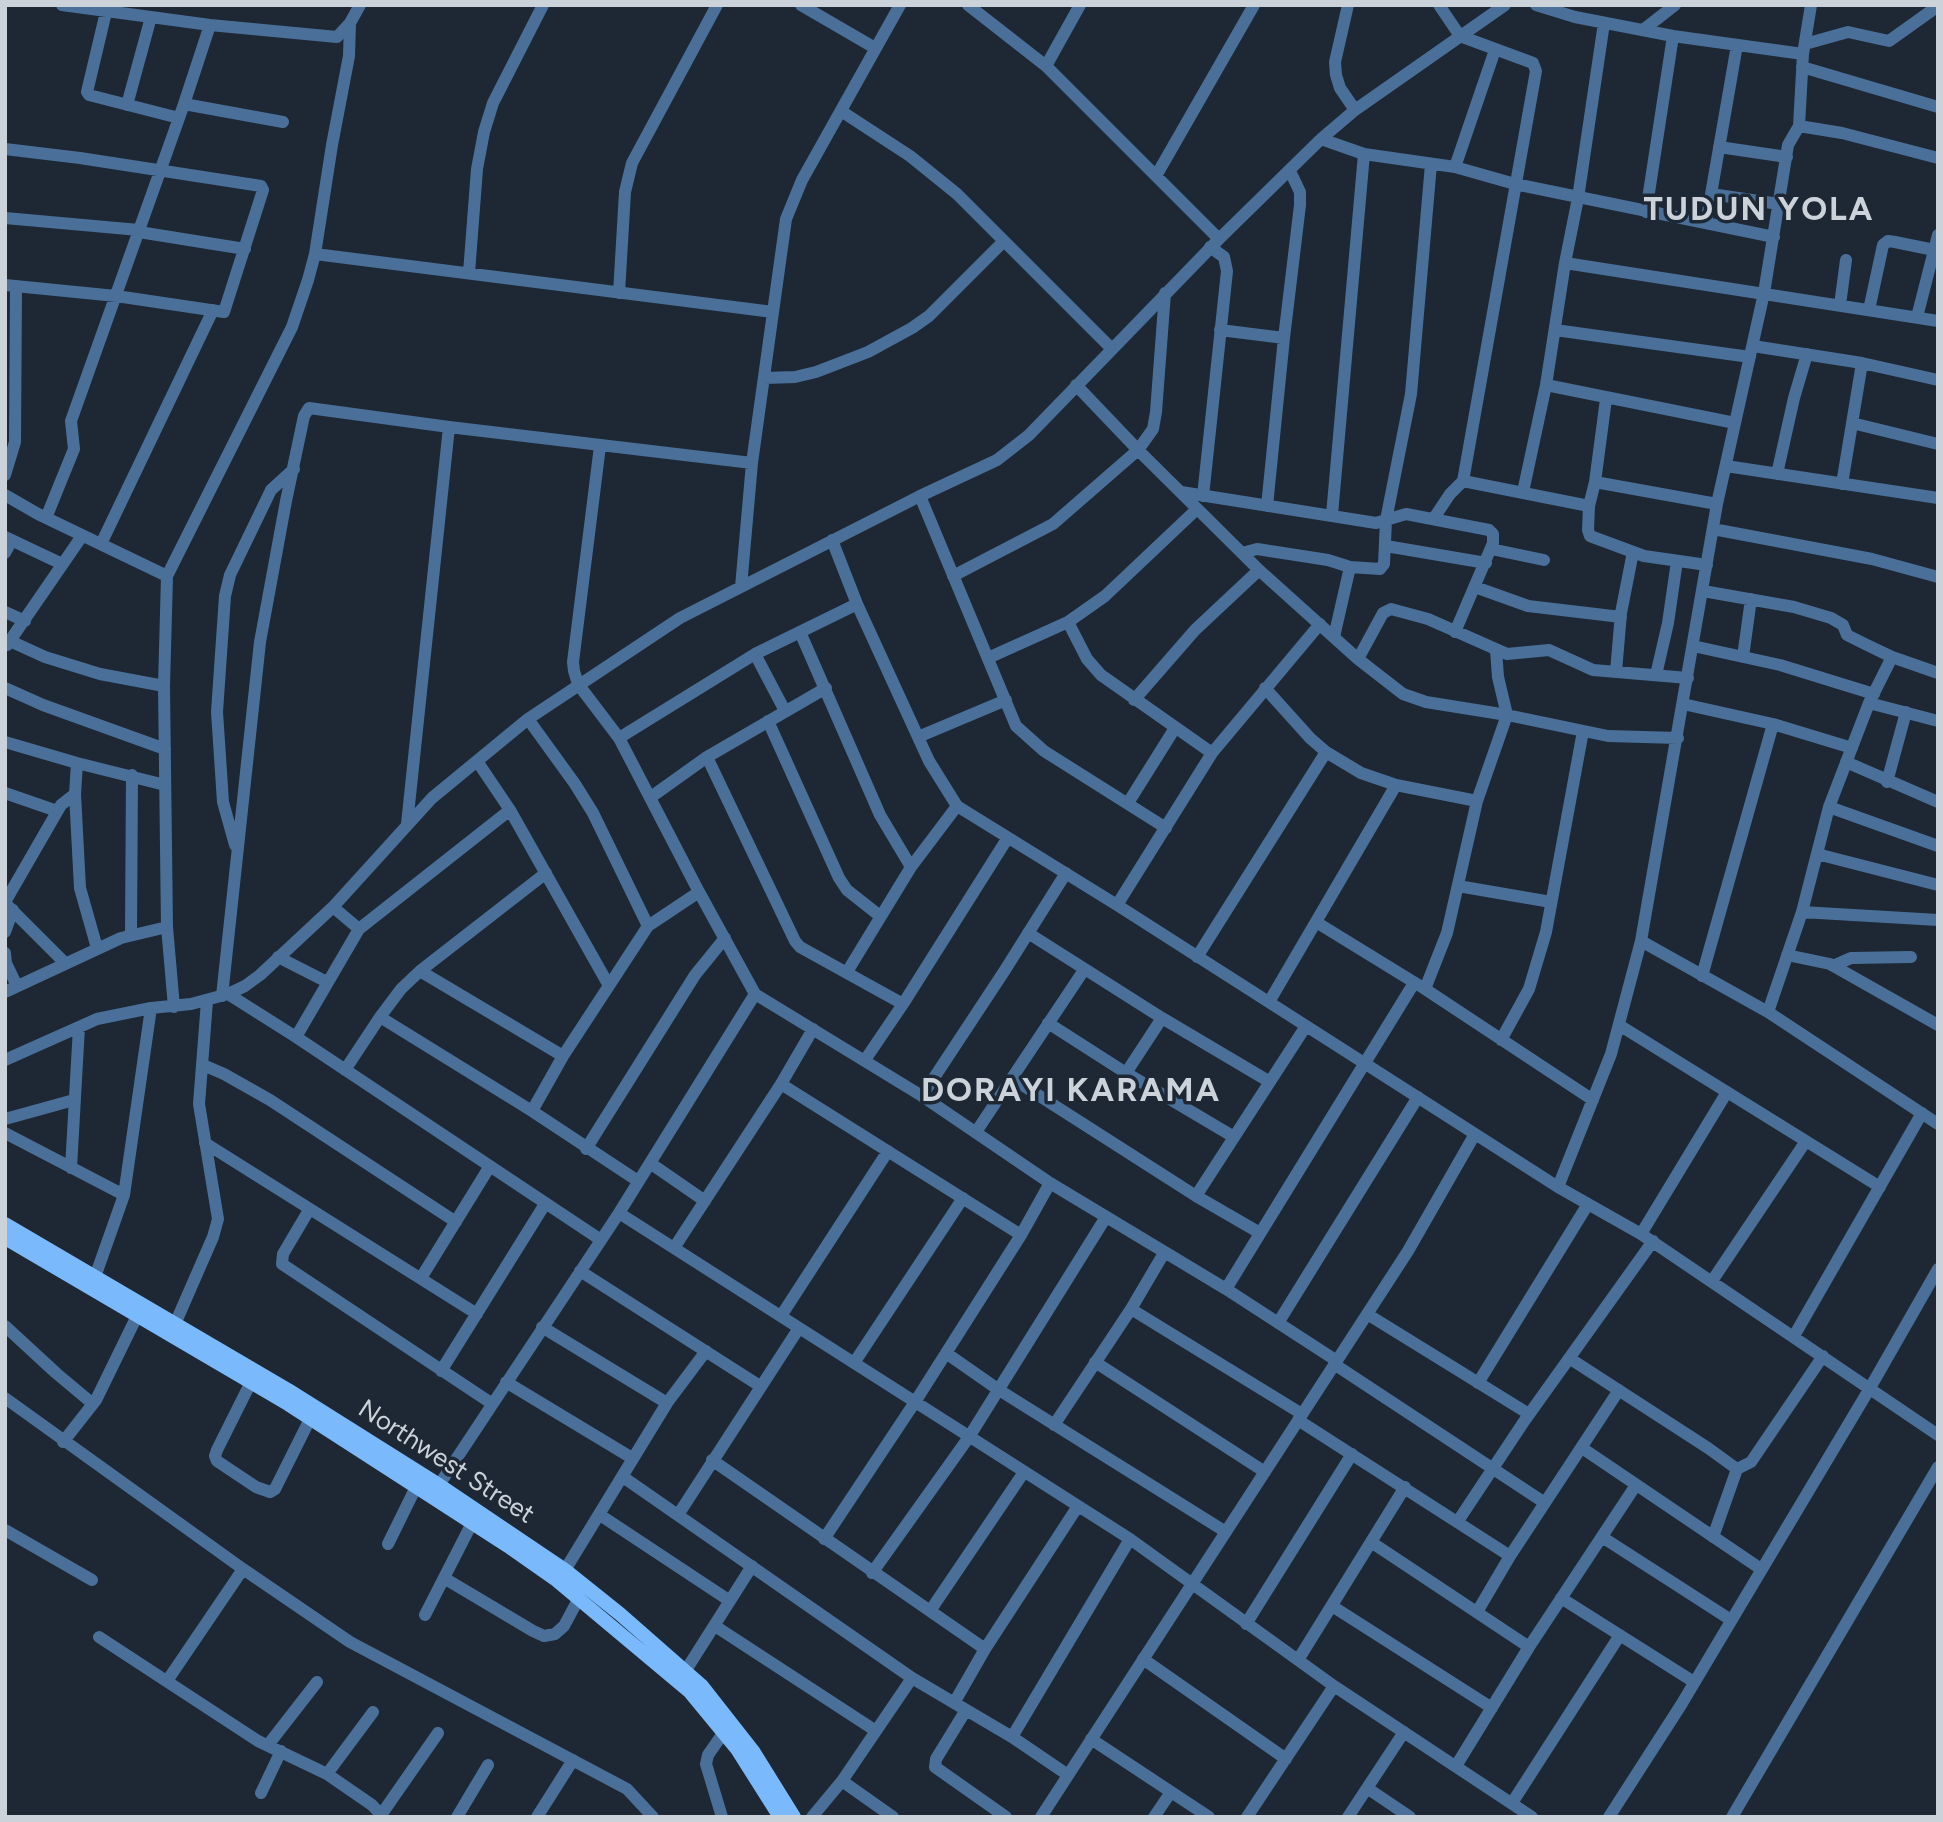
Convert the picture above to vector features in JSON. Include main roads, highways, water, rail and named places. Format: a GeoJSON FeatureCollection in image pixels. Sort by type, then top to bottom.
{"type":"FeatureCollection","features":[{"type":"Feature","properties":{"kind":"main road","name":"Northwest Street"},"geometry":{"type":"LineString","coordinates":[[5,1224],[288,1390],[439,1485],[565,1570],[686,1670],[719,1705],[753,1751],[794,1817]]}},
{"type":"Feature","properties":{"kind":"main road","name":"Northwest Street"},"geometry":{"type":"LineString","coordinates":[[5,1238],[310,1419],[508,1546],[579,1598],[674,1677],[709,1713],[780,1817]]}},
{"type":"Feature","properties":{"kind":"district","name":"TUDUN YOLA"},"geometry":{"type":"Point","coordinates":[1759,210]}},
{"type":"Feature","properties":{"kind":"district","name":"DORAYI KARAMA"},"geometry":{"type":"Point","coordinates":[1071,1091]}}]}
